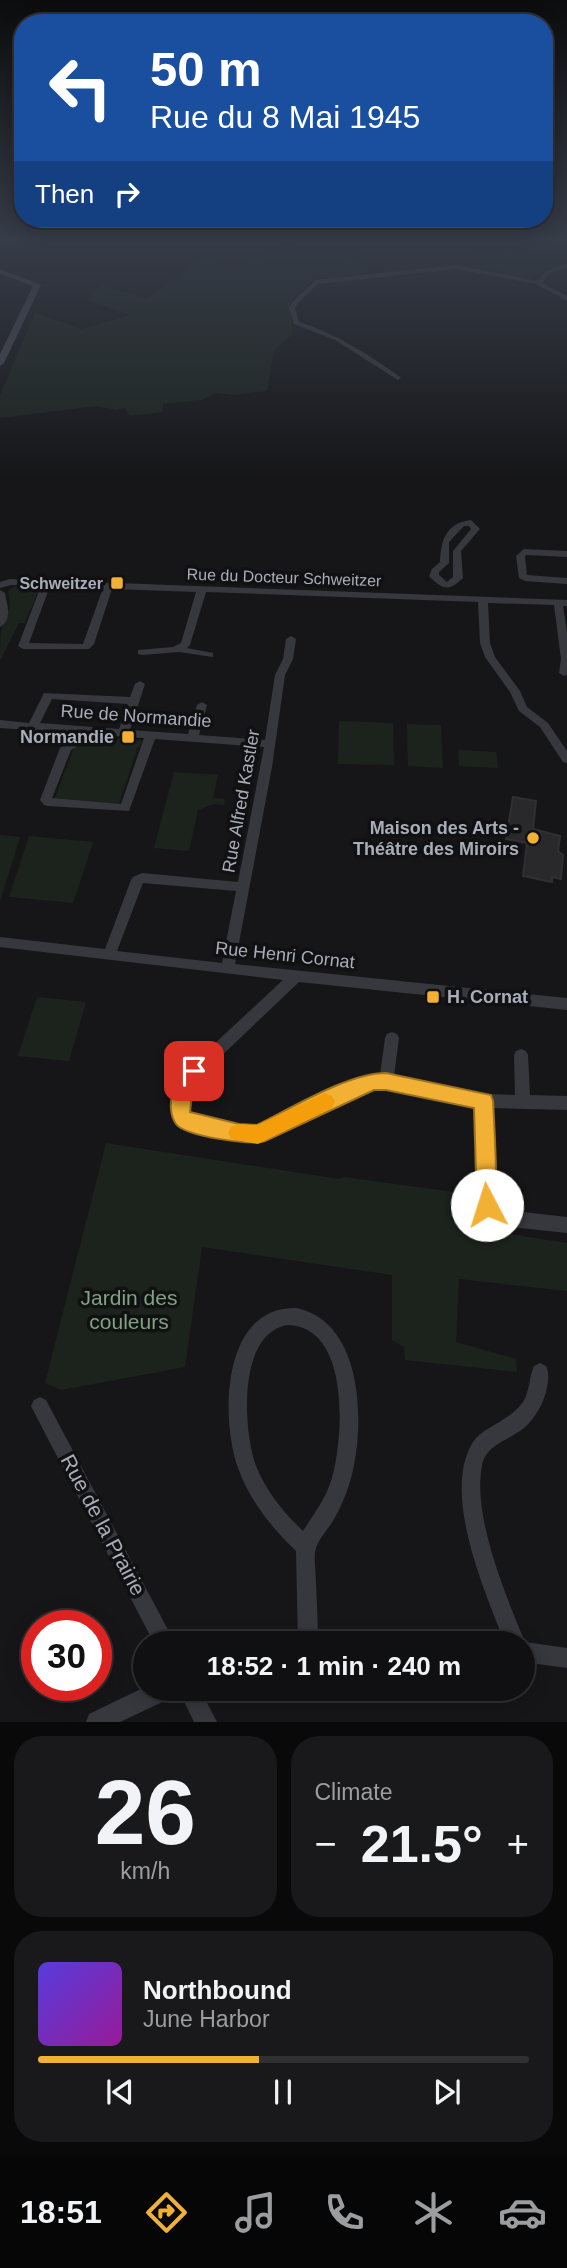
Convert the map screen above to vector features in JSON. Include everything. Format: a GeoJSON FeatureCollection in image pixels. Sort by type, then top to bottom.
{"type":"FeatureCollection","features":[{"type":"Feature","properties":{"kind":"street"},"geometry":{"type":"LineString","coordinates":[[0,363],[21,318]]}},
{"type":"Feature","properties":{"kind":"street"},"geometry":{"type":"LineString","coordinates":[[295,318],[296,323],[321,330],[359,350],[398,378]]}},
{"type":"Feature","properties":{"kind":"street"},"geometry":{"type":"LineString","coordinates":[[471,523],[476,529],[457,551],[458,578],[447,586],[434,576],[435,571],[444,563],[445,541],[461,524],[471,523]]}},
{"type":"Feature","properties":{"kind":"street"},"geometry":{"type":"LineString","coordinates":[[567,554],[524,552],[520,555],[522,576],[525,578],[567,581]]}},
{"type":"Feature","properties":{"kind":"street","name":"Rue du Docteur Schweitzer"},"geometry":{"type":"LineString","coordinates":[[0,584],[10,582],[563,603]]}},
{"type":"Feature","properties":{"kind":"street"},"geometry":{"type":"LineString","coordinates":[[46,584],[23,646],[85,647],[89,644],[108,586]]}},
{"type":"Feature","properties":{"kind":"street"},"geometry":{"type":"LineString","coordinates":[[447,586],[447,598]]}},
{"type":"Feature","properties":{"kind":"street"},"geometry":{"type":"LineString","coordinates":[[179,649],[185,645],[202,589]]}},
{"type":"Feature","properties":{"kind":"street"},"geometry":{"type":"LineString","coordinates":[[0,593],[4,603],[0,624]]}},
{"type":"Feature","properties":{"kind":"street"},"geometry":{"type":"LineString","coordinates":[[482,600],[485,643],[490,657],[515,691],[523,709],[548,729],[567,759]]}},
{"type":"Feature","properties":{"kind":"street"},"geometry":{"type":"LineString","coordinates":[[563,603],[566,659],[564,673]]}},
{"type":"Feature","properties":{"kind":"street","name":"Rue Alfred Kastler"},"geometry":{"type":"LineString","coordinates":[[227,969],[244,887],[280,675],[288,659],[292,639]]}},
{"type":"Feature","properties":{"kind":"street"},"geometry":{"type":"LineString","coordinates":[[142,652],[179,649],[209,655]]}},
{"type":"Feature","properties":{"kind":"street"},"geometry":{"type":"LineString","coordinates":[[124,732],[140,684]]}},
{"type":"Feature","properties":{"kind":"street"},"geometry":{"type":"LineString","coordinates":[[33,726],[48,695],[134,701]]}},
{"type":"Feature","properties":{"kind":"street"},"geometry":{"type":"LineString","coordinates":[[193,737],[202,705]]}},
{"type":"Feature","properties":{"kind":"street","name":"Rue de Normandie"},"geometry":{"type":"LineString","coordinates":[[0,724],[269,744]]}},
{"type":"Feature","properties":{"kind":"street"},"geometry":{"type":"LineString","coordinates":[[81,729],[76,742],[66,748],[46,800],[48,802],[125,808],[151,734]]}},
{"type":"Feature","properties":{"kind":"street"},"geometry":{"type":"LineString","coordinates":[[109,956],[136,880],[142,878],[244,887]]}},
{"type":"Feature","properties":{"kind":"street","name":"Rue Henri Cornat"},"geometry":{"type":"LineString","coordinates":[[0,942],[227,969],[567,1004]]}},
{"type":"Feature","properties":{"kind":"street"},"geometry":{"type":"LineString","coordinates":[[296,976],[188,1077],[181,1100],[183,1118],[189,1123],[258,1135],[362,1084],[386,1081],[484,1101],[567,1103]]}},
{"type":"Feature","properties":{"kind":"street"},"geometry":{"type":"LineString","coordinates":[[386,1081],[392,1038]]}},
{"type":"Feature","properties":{"kind":"street"},"geometry":{"type":"LineString","coordinates":[[522,1055],[523,1102]]}},
{"type":"Feature","properties":{"kind":"street"},"geometry":{"type":"LineString","coordinates":[[484,1101],[484,1184],[487,1205],[501,1218],[567,1225]]}},
{"type":"Feature","properties":{"kind":"street"},"geometry":{"type":"LineString","coordinates":[[306,1547],[268,1510],[257,1492],[243,1454],[238,1415],[238,1394],[249,1346],[259,1329],[271,1321],[287,1316],[303,1317],[327,1336],[345,1377],[349,1402],[347,1458],[342,1479],[321,1524],[306,1547],[308,1631]]}},
{"type":"Feature","properties":{"kind":"street"},"geometry":{"type":"LineString","coordinates":[[510,1631],[493,1587],[479,1536],[471,1484],[472,1462],[479,1448],[531,1409],[538,1393],[540,1372]]}},
{"type":"Feature","properties":{"kind":"street","name":"Rue de la Prairie"},"geometry":{"type":"LineString","coordinates":[[40,1406],[159,1631]]}},
{"type":"Feature","properties":{"kind":"street"},"geometry":{"type":"LineString","coordinates":[[535,1654],[567,1658]]}},
{"type":"Feature","properties":{"kind":"street"},"geometry":{"type":"LineString","coordinates":[[97,1722],[140,1701]]}},
{"type":"Feature","properties":{"kind":"street"},"geometry":{"type":"LineString","coordinates":[[195,1701],[206,1722]]}},
{"type":"Feature","properties":{"kind":"green space"},"geometry":{"type":"Polygon","coordinates":[[[33,318],[51,318],[82,329],[118,318],[291,318],[293,334],[274,350],[267,391],[233,395],[215,393],[201,400],[163,404],[163,412],[129,416],[125,408],[116,410],[97,406],[0,418],[0,395],[33,318]]]}},
{"type":"Feature","properties":{"kind":"green space"},"geometry":{"type":"Polygon","coordinates":[[[17,585],[40,587],[25,623],[19,623],[0,661],[1,631],[9,607],[8,591],[17,585]]]}},
{"type":"Feature","properties":{"kind":"green space"},"geometry":{"type":"Polygon","coordinates":[[[339,721],[393,723],[394,765],[338,764],[339,721]]]}},
{"type":"Feature","properties":{"kind":"green space"},"geometry":{"type":"Polygon","coordinates":[[[407,724],[441,725],[443,768],[408,766],[407,724]]]}},
{"type":"Feature","properties":{"kind":"green space"},"geometry":{"type":"Polygon","coordinates":[[[84,736],[143,741],[137,749],[119,804],[55,798],[74,748],[82,743],[84,736]]]}},
{"type":"Feature","properties":{"kind":"green space"},"geometry":{"type":"Polygon","coordinates":[[[458,750],[496,752],[498,768],[459,766],[458,750]]]}},
{"type":"Feature","properties":{"kind":"green space"},"geometry":{"type":"Polygon","coordinates":[[[174,772],[218,775],[213,798],[225,799],[224,805],[214,804],[198,810],[189,851],[154,848],[174,772]]]}},
{"type":"Feature","properties":{"kind":"green space"},"geometry":{"type":"Polygon","coordinates":[[[0,835],[20,837],[0,901],[0,835]]]}},
{"type":"Feature","properties":{"kind":"green space"},"geometry":{"type":"Polygon","coordinates":[[[29,836],[93,842],[73,903],[9,897],[29,836]]]}},
{"type":"Feature","properties":{"kind":"green space"},"geometry":{"type":"Polygon","coordinates":[[[37,997],[86,1002],[69,1061],[18,1056],[37,997]]]}},
{"type":"Feature","properties":{"kind":"green space","name":"Jardin des couleurs"},"geometry":{"type":"Polygon","coordinates":[[[106,1143],[339,1179],[344,1177],[476,1195],[479,1216],[496,1232],[567,1243],[567,1291],[459,1279],[456,1342],[516,1359],[517,1372],[405,1360],[404,1347],[392,1340],[392,1275],[202,1247],[185,1367],[61,1390],[45,1383],[106,1143]]]}},
{"type":"Feature","properties":{"kind":"building","name":"Maison des Arts - Théâtre des Miroirs"},"geometry":{"type":"Polygon","coordinates":[[[513,797],[536,801],[533,829],[560,836],[558,851],[563,855],[561,879],[552,877],[552,882],[523,876],[527,843],[506,839],[513,797]]]}},
{"type":"Feature","properties":{"kind":"slow traffic"},"geometry":{"type":"LineString","coordinates":[[238,1133],[258,1135],[325,1102]]}},
{"type":"Feature","properties":{"kind":"place","name":"Schweitzer"},"geometry":{"type":"Point","coordinates":[117,583]}},
{"type":"Feature","properties":{"kind":"place","name":"Normandie"},"geometry":{"type":"Point","coordinates":[128,737]}},
{"type":"Feature","properties":{"kind":"place","name":"Maison des Arts - Théâtre des Miroirs"},"geometry":{"type":"Point","coordinates":[533,838]}},
{"type":"Feature","properties":{"kind":"place","name":"H. Cornat"},"geometry":{"type":"Point","coordinates":[433,997]}},
{"type":"Feature","properties":{"kind":"route"},"geometry":{"type":"LineString","coordinates":[[194,1071],[184,1084],[180,1112],[183,1118],[189,1123],[258,1135],[362,1084],[374,1081],[386,1081],[484,1101],[484,1184],[487,1205]]}}]}
